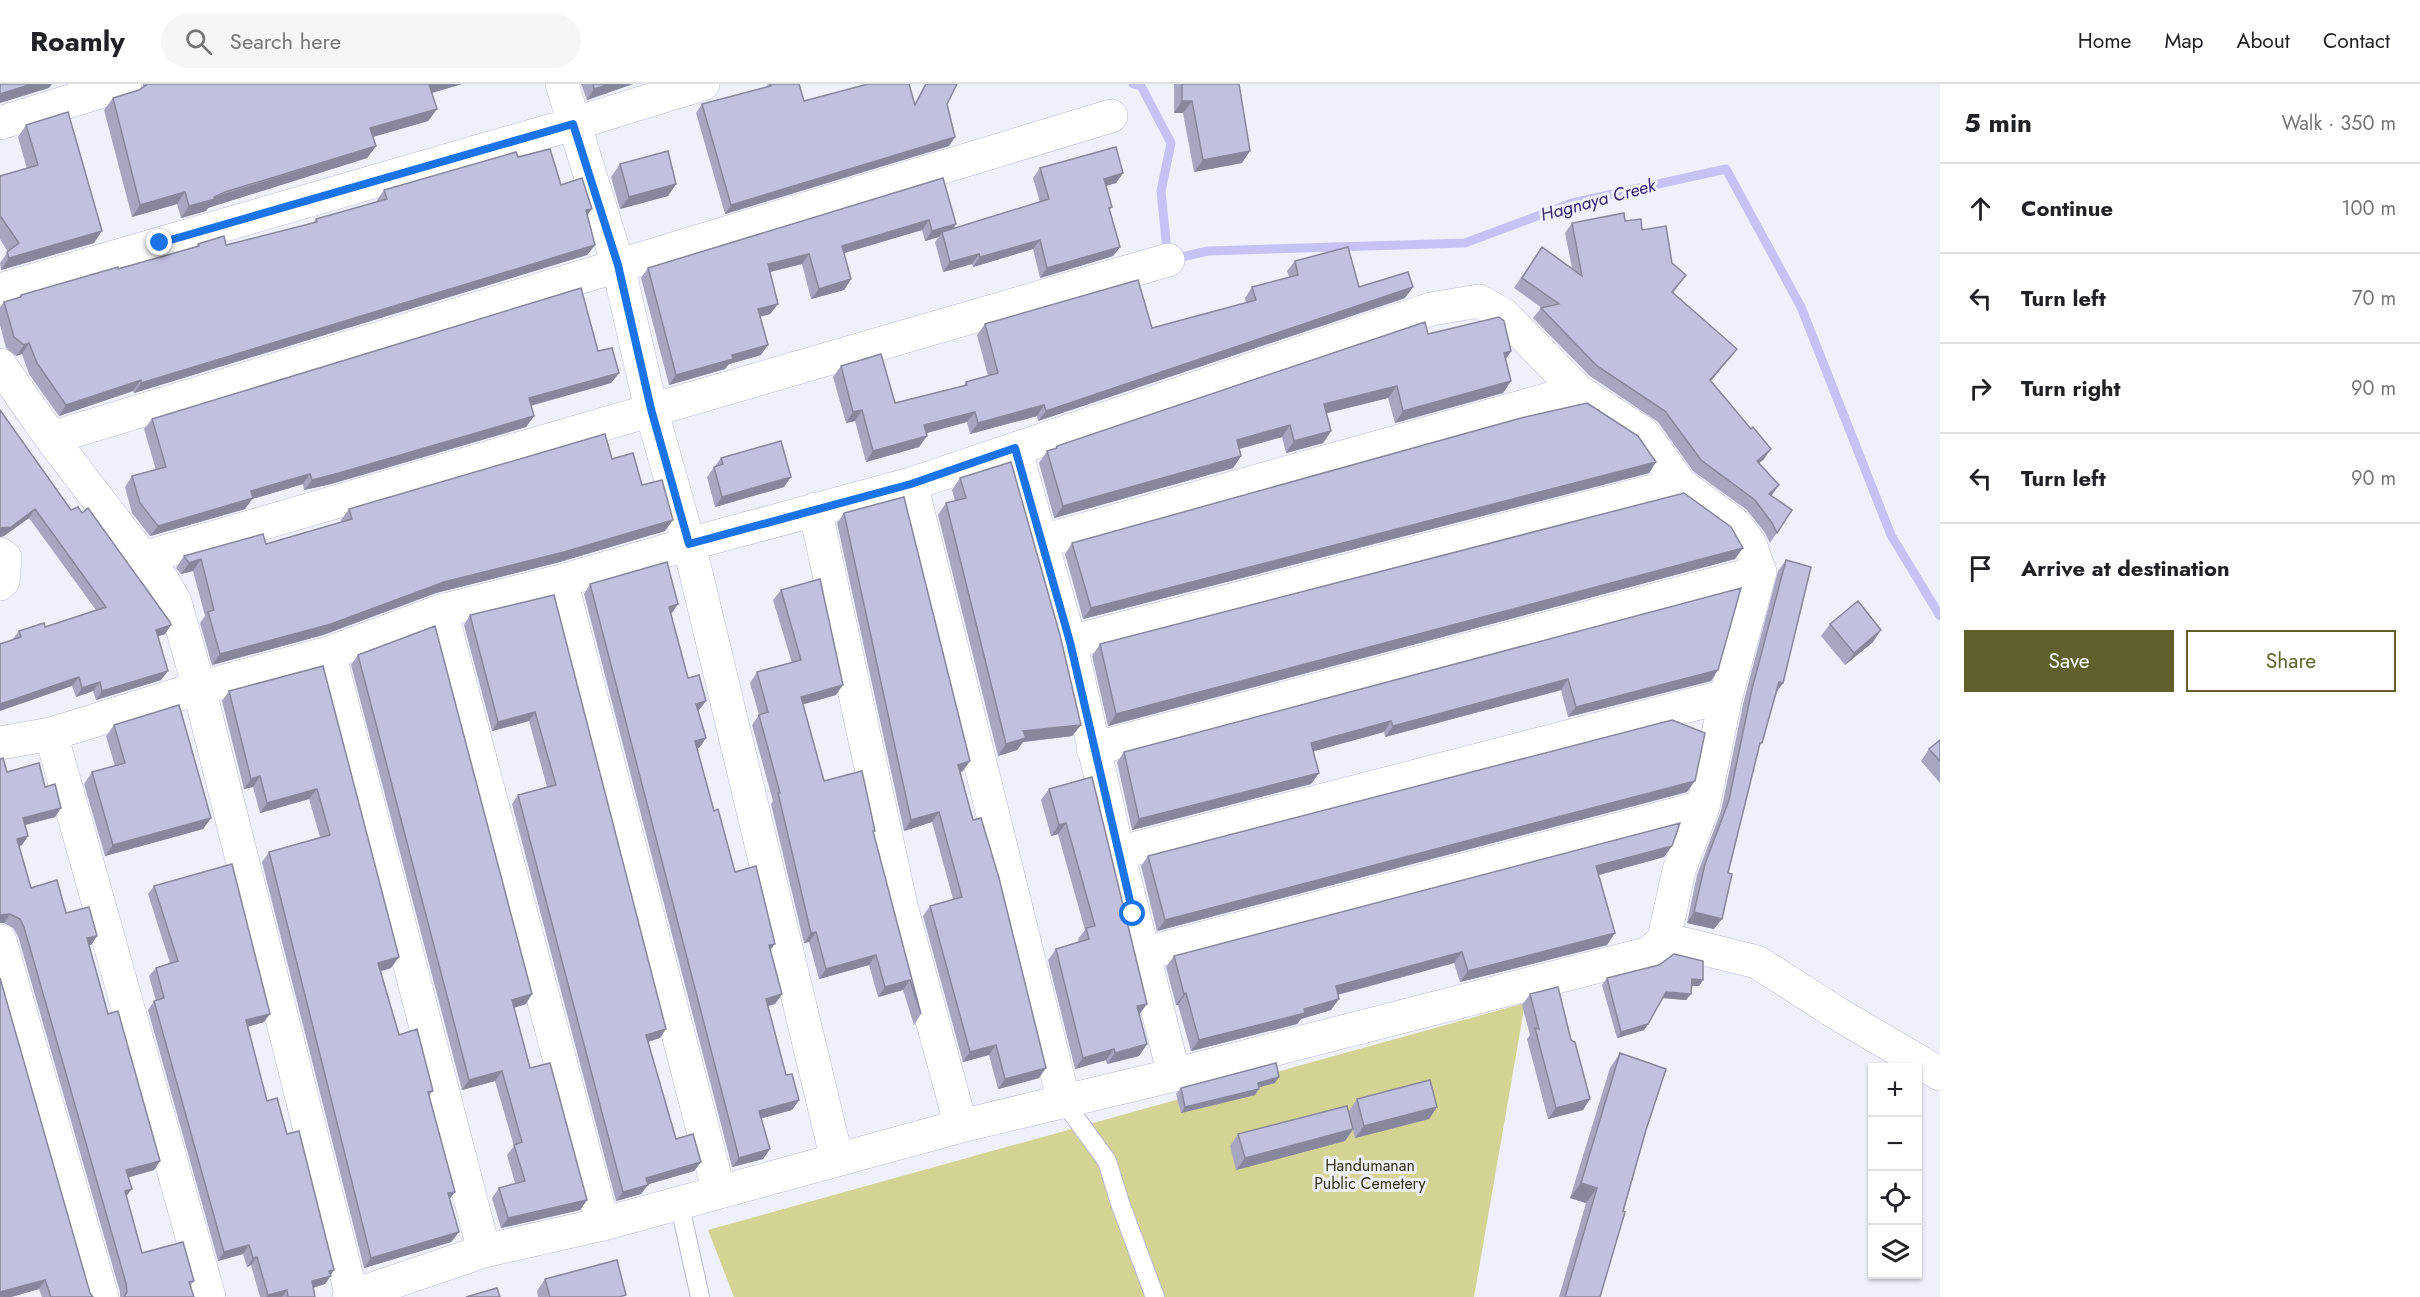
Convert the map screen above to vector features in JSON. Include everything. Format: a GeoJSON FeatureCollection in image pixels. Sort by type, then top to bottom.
{"type":"FeatureCollection","features":[{"type":"Feature","properties":{"kind":"street"},"geometry":{"type":"LineString","coordinates":[[0,123],[125,84]]}},
{"type":"Feature","properties":{"kind":"street"},"geometry":{"type":"LineString","coordinates":[[562,84],[618,265],[651,409],[689,544],[837,1160]]}},
{"type":"Feature","properties":{"kind":"street"},"geometry":{"type":"LineString","coordinates":[[0,290],[573,124],[703,84]]}},
{"type":"Feature","properties":{"kind":"street"},"geometry":{"type":"LineString","coordinates":[[51,438],[1111,116]]}},
{"type":"Feature","properties":{"kind":"street"},"geometry":{"type":"LineString","coordinates":[[143,558],[1168,260]]}},
{"type":"Feature","properties":{"kind":"street"},"geometry":{"type":"LineString","coordinates":[[0,365],[51,438],[163,581],[175,602],[199,688],[351,1297],[484,1251],[603,1224],[962,1126],[1174,1075],[1650,953],[1664,939],[1679,870],[1703,807],[1726,696],[1760,572],[1750,544],[1736,525],[1680,484],[1642,433],[1578,391],[1503,315],[1479,301],[1431,309],[911,484],[561,581],[441,611],[329,653],[199,688],[51,734],[0,743]]}},
{"type":"Feature","properties":{"kind":"street"},"geometry":{"type":"LineString","coordinates":[[1043,541],[1578,391]]}},
{"type":"Feature","properties":{"kind":"street"},"geometry":{"type":"LineString","coordinates":[[1015,448],[1070,642],[1118,853],[1174,1075]]}},
{"type":"Feature","properties":{"kind":"street"},"geometry":{"type":"LineString","coordinates":[[911,484],[1064,1102]]}},
{"type":"Feature","properties":{"kind":"street"},"geometry":{"type":"LineString","coordinates":[[1070,642],[1680,484]]}},
{"type":"Feature","properties":{"kind":"street"},"geometry":{"type":"LineString","coordinates":[[815,509],[901,906],[962,1126]]}},
{"type":"Feature","properties":{"kind":"street"},"geometry":{"type":"LineString","coordinates":[[0,554],[5,558],[3,581],[0,584]]}},
{"type":"Feature","properties":{"kind":"street"},"geometry":{"type":"LineString","coordinates":[[1094,749],[1760,572]]}},
{"type":"Feature","properties":{"kind":"street"},"geometry":{"type":"LineString","coordinates":[[561,581],[719,1192]]}},
{"type":"Feature","properties":{"kind":"street"},"geometry":{"type":"LineString","coordinates":[[441,611],[603,1224]]}},
{"type":"Feature","properties":{"kind":"street"},"geometry":{"type":"LineString","coordinates":[[329,653],[484,1251]]}},
{"type":"Feature","properties":{"kind":"street"},"geometry":{"type":"LineString","coordinates":[[1118,853],[1726,696]]}},
{"type":"Feature","properties":{"kind":"street"},"geometry":{"type":"LineString","coordinates":[[51,734],[209,1297]]}},
{"type":"Feature","properties":{"kind":"street"},"geometry":{"type":"LineString","coordinates":[[1143,954],[1703,807]]}},
{"type":"Feature","properties":{"kind":"street"},"geometry":{"type":"LineString","coordinates":[[1664,939],[1757,963],[1940,1074]]}},
{"type":"Feature","properties":{"kind":"street"},"geometry":{"type":"LineString","coordinates":[[0,940],[102,1297]]}},
{"type":"Feature","properties":{"kind":"lane"},"geometry":{"type":"LineString","coordinates":[[1064,1102],[1107,1161],[1155,1297]]}},
{"type":"Feature","properties":{"kind":"lane"},"geometry":{"type":"LineString","coordinates":[[679,1202],[700,1297]]}},
{"type":"Feature","properties":{"kind":"green space","name":"Handumanan Public Cemetery"},"geometry":{"type":"Polygon","coordinates":[[[1525,1003],[1474,1297],[734,1297],[708,1230],[1525,1003]]]}},
{"type":"Feature","properties":{"kind":"building"},"geometry":{"type":"Polygon","coordinates":[[[0,84],[32,84],[0,95],[0,84]]]}},
{"type":"Feature","properties":{"kind":"building"},"geometry":{"type":"Polygon","coordinates":[[[148,84],[429,84],[437,109],[370,128],[376,146],[225,192],[214,197],[215,199],[189,206],[185,192],[140,205],[113,98],[139,90],[148,84]]]}},
{"type":"Feature","properties":{"kind":"building"},"geometry":{"type":"Polygon","coordinates":[[[593,84],[609,84],[594,89],[593,84]]]}},
{"type":"Feature","properties":{"kind":"building"},"geometry":{"type":"Polygon","coordinates":[[[770,84],[799,84],[804,101],[868,84],[909,84],[915,105],[926,84],[957,84],[947,104],[955,137],[731,205],[702,104],[771,86],[770,84]]]}},
{"type":"Feature","properties":{"kind":"building"},"geometry":{"type":"Polygon","coordinates":[[[1182,84],[1239,84],[1250,151],[1203,160],[1192,101],[1182,101],[1182,84]]]}},
{"type":"Feature","properties":{"kind":"building"},"geometry":{"type":"Polygon","coordinates":[[[68,112],[102,231],[9,258],[7,252],[19,243],[0,217],[0,176],[38,165],[26,125],[68,112]]]}},
{"type":"Feature","properties":{"kind":"building"},"geometry":{"type":"Polygon","coordinates":[[[1116,147],[1123,173],[1104,179],[1120,247],[1047,268],[1040,240],[980,257],[979,254],[950,262],[942,232],[1049,199],[1040,168],[1116,147]]]}},
{"type":"Feature","properties":{"kind":"building"},"geometry":{"type":"Polygon","coordinates":[[[550,149],[561,185],[582,178],[592,209],[586,210],[595,245],[141,383],[141,380],[66,405],[37,363],[29,343],[24,345],[14,337],[4,302],[21,297],[21,295],[199,246],[198,244],[224,236],[226,245],[317,222],[316,219],[387,199],[384,190],[516,152],[518,157],[550,149]]]}},
{"type":"Feature","properties":{"kind":"building"},"geometry":{"type":"Polygon","coordinates":[[[668,151],[676,184],[629,197],[620,164],[668,151]]]}},
{"type":"Feature","properties":{"kind":"building"},"geometry":{"type":"Polygon","coordinates":[[[943,178],[956,224],[932,231],[929,220],[842,246],[851,279],[819,289],[809,254],[768,264],[778,304],[758,309],[768,345],[732,355],[733,359],[676,375],[648,268],[943,178]]]}},
{"type":"Feature","properties":{"kind":"building"},"geometry":{"type":"Polygon","coordinates":[[[1624,213],[1625,221],[1641,219],[1642,230],[1666,226],[1672,263],[1686,275],[1672,292],[1737,349],[1710,380],[1771,449],[1757,461],[1779,485],[1769,494],[1792,510],[1777,533],[1755,500],[1701,460],[1665,411],[1597,366],[1541,308],[1559,304],[1522,278],[1542,247],[1582,276],[1572,223],[1624,213]]]}},
{"type":"Feature","properties":{"kind":"building"},"geometry":{"type":"Polygon","coordinates":[[[1348,247],[1359,287],[1408,272],[1413,287],[1046,411],[1044,405],[978,423],[975,412],[924,425],[927,436],[873,451],[862,410],[853,412],[841,366],[881,354],[895,403],[967,385],[966,382],[998,373],[985,324],[1138,280],[1152,328],[1256,300],[1252,287],[1298,275],[1295,261],[1348,247]]]}},
{"type":"Feature","properties":{"kind":"building"},"geometry":{"type":"Polygon","coordinates":[[[581,288],[598,351],[612,348],[619,373],[529,398],[534,416],[339,473],[312,480],[310,474],[251,491],[253,498],[158,526],[140,503],[132,476],[166,467],[152,419],[581,288]]]}},
{"type":"Feature","properties":{"kind":"building"},"geometry":{"type":"Polygon","coordinates":[[[1499,317],[1504,321],[1511,351],[1504,353],[1511,381],[1403,411],[1397,386],[1324,404],[1331,431],[1294,441],[1290,425],[1237,440],[1241,456],[1063,506],[1047,451],[1057,446],[1425,322],[1428,334],[1499,317]]]}},
{"type":"Feature","properties":{"kind":"building"},"geometry":{"type":"Polygon","coordinates":[[[1587,403],[1638,436],[1656,462],[1091,608],[1072,543],[1521,418],[1587,403]]]}},
{"type":"Feature","properties":{"kind":"building"},"geometry":{"type":"Polygon","coordinates":[[[0,410],[71,510],[78,507],[82,513],[88,508],[170,622],[171,625],[156,630],[168,671],[102,691],[100,682],[82,688],[79,677],[0,704],[0,644],[21,637],[19,631],[44,623],[45,627],[106,607],[35,509],[11,527],[0,528],[0,410]]]}},
{"type":"Feature","properties":{"kind":"building"},"geometry":{"type":"Polygon","coordinates":[[[605,434],[612,459],[633,453],[642,485],[662,480],[673,520],[564,552],[444,582],[331,624],[220,654],[208,612],[214,610],[201,559],[189,563],[184,556],[263,534],[266,544],[352,519],[349,509],[605,434]]]}},
{"type":"Feature","properties":{"kind":"building"},"geometry":{"type":"Polygon","coordinates":[[[781,441],[791,477],[722,497],[714,467],[723,464],[721,458],[781,441]]]}},
{"type":"Feature","properties":{"kind":"building"},"geometry":{"type":"Polygon","coordinates":[[[1011,462],[1060,635],[1081,725],[1023,731],[1026,738],[1006,744],[946,503],[966,498],[960,478],[1011,462]]]}},
{"type":"Feature","properties":{"kind":"building"},"geometry":{"type":"Polygon","coordinates":[[[1684,493],[1731,527],[1743,548],[1116,714],[1100,644],[1684,493]]]}},
{"type":"Feature","properties":{"kind":"building"},"geometry":{"type":"Polygon","coordinates":[[[904,497],[970,761],[958,765],[973,820],[981,818],[999,878],[1046,1068],[1005,1079],[996,1045],[970,1052],[930,906],[962,897],[939,812],[911,820],[844,513],[904,497]]]}},
{"type":"Feature","properties":{"kind":"building"},"geometry":{"type":"Polygon","coordinates":[[[1786,560],[1811,567],[1783,683],[1779,682],[1762,743],[1760,743],[1728,873],[1732,874],[1722,919],[1694,912],[1705,864],[1729,800],[1752,689],[1786,560]]]}},
{"type":"Feature","properties":{"kind":"building"},"geometry":{"type":"Polygon","coordinates":[[[667,562],[678,604],[669,607],[688,678],[699,675],[706,701],[696,704],[706,738],[695,741],[714,811],[718,809],[735,872],[756,866],[775,944],[769,945],[782,994],[766,999],[786,1075],[792,1074],[799,1100],[759,1111],[770,1149],[739,1158],[590,584],[667,562]]]}},
{"type":"Feature","properties":{"kind":"building"},"geometry":{"type":"Polygon","coordinates":[[[820,579],[843,685],[801,697],[824,781],[862,771],[875,831],[873,831],[921,1014],[910,980],[885,987],[876,955],[826,969],[816,932],[811,933],[778,793],[780,793],[759,715],[768,712],[757,672],[801,660],[781,590],[820,579]]]}},
{"type":"Feature","properties":{"kind":"building"},"geometry":{"type":"Polygon","coordinates":[[[1741,588],[1718,670],[1576,707],[1568,679],[1393,726],[1391,721],[1311,743],[1319,773],[1139,819],[1124,752],[1741,588]]]}},
{"type":"Feature","properties":{"kind":"building"},"geometry":{"type":"Polygon","coordinates":[[[554,595],[666,1029],[646,1035],[676,1139],[693,1134],[701,1162],[646,1178],[648,1185],[623,1192],[518,795],[556,785],[535,712],[498,722],[470,615],[554,595]]]}},
{"type":"Feature","properties":{"kind":"building"},"geometry":{"type":"Polygon","coordinates":[[[1858,601],[1881,630],[1854,653],[1830,624],[1858,601]]]}},
{"type":"Feature","properties":{"kind":"building"},"geometry":{"type":"Polygon","coordinates":[[[435,626],[532,994],[512,1000],[530,1068],[550,1063],[587,1200],[508,1218],[499,1188],[525,1181],[514,1145],[522,1142],[502,1071],[469,1080],[358,655],[435,626]]]}},
{"type":"Feature","properties":{"kind":"building"},"geometry":{"type":"Polygon","coordinates":[[[323,666],[399,957],[378,963],[399,1035],[417,1029],[433,1091],[428,1092],[455,1192],[448,1193],[459,1232],[371,1258],[269,852],[330,835],[317,789],[267,803],[260,776],[251,779],[229,691],[323,666]]]}},
{"type":"Feature","properties":{"kind":"building"},"geometry":{"type":"Polygon","coordinates":[[[179,705],[211,818],[113,845],[92,772],[125,763],[114,725],[179,705]]]}},
{"type":"Feature","properties":{"kind":"building"},"geometry":{"type":"Polygon","coordinates":[[[1672,720],[1705,733],[1695,781],[1165,920],[1148,856],[1672,720]]]}},
{"type":"Feature","properties":{"kind":"building"},"geometry":{"type":"Polygon","coordinates":[[[1940,740],[1940,761],[1929,749],[1940,740]]]}},
{"type":"Feature","properties":{"kind":"building"},"geometry":{"type":"Polygon","coordinates":[[[3,758],[7,772],[39,763],[45,787],[55,784],[61,808],[23,818],[28,836],[17,839],[31,888],[57,880],[66,913],[89,907],[97,936],[87,938],[108,1014],[118,1011],[160,1161],[126,1170],[132,1189],[125,1191],[142,1253],[183,1242],[194,1281],[189,1282],[194,1297],[124,1297],[127,1292],[126,1283],[24,927],[20,919],[10,914],[0,915],[0,759],[3,758]]]}},
{"type":"Feature","properties":{"kind":"building"},"geometry":{"type":"Polygon","coordinates":[[[1092,777],[1147,1004],[1137,1006],[1147,1044],[1115,1053],[1114,1049],[1083,1058],[1056,949],[1089,939],[1086,928],[1095,926],[1066,823],[1059,825],[1049,789],[1092,777]]]}},
{"type":"Feature","properties":{"kind":"building"},"geometry":{"type":"Polygon","coordinates":[[[1680,823],[1672,846],[1596,866],[1615,933],[1468,971],[1462,952],[1336,986],[1339,999],[1304,1009],[1305,1013],[1199,1040],[1174,956],[1680,823]]]}},
{"type":"Feature","properties":{"kind":"building"},"geometry":{"type":"Polygon","coordinates":[[[232,864],[270,1014],[246,1020],[267,1101],[277,1098],[287,1134],[299,1131],[334,1270],[329,1271],[331,1276],[312,1281],[315,1297],[288,1297],[287,1290],[268,1295],[257,1257],[253,1258],[249,1245],[224,1252],[154,1001],[164,998],[156,968],[178,961],[154,886],[232,864]]]}},
{"type":"Feature","properties":{"kind":"building"},"geometry":{"type":"Polygon","coordinates":[[[1674,954],[1703,961],[1703,980],[1692,979],[1691,994],[1666,992],[1648,1024],[1621,1032],[1607,978],[1659,965],[1674,954]]]}},
{"type":"Feature","properties":{"kind":"building"},"geometry":{"type":"Polygon","coordinates":[[[0,978],[93,1297],[51,1297],[45,1280],[0,1292],[0,978]]]}},
{"type":"Feature","properties":{"kind":"building"},"geometry":{"type":"Polygon","coordinates":[[[1558,987],[1571,1040],[1575,1042],[1590,1099],[1556,1108],[1535,1028],[1539,1029],[1530,994],[1558,987]]]}},
{"type":"Feature","properties":{"kind":"building"},"geometry":{"type":"Polygon","coordinates":[[[1620,1053],[1666,1069],[1646,1130],[1600,1297],[1565,1297],[1597,1188],[1581,1183],[1620,1053]]]}},
{"type":"Feature","properties":{"kind":"building"},"geometry":{"type":"Polygon","coordinates":[[[1276,1063],[1279,1077],[1258,1083],[1259,1089],[1185,1107],[1181,1088],[1276,1063]]]}},
{"type":"Feature","properties":{"kind":"building"},"geometry":{"type":"Polygon","coordinates":[[[1430,1080],[1437,1107],[1364,1126],[1357,1099],[1430,1080]]]}},
{"type":"Feature","properties":{"kind":"building"},"geometry":{"type":"Polygon","coordinates":[[[1347,1106],[1353,1129],[1245,1158],[1238,1134],[1347,1106]]]}},
{"type":"Feature","properties":{"kind":"building"},"geometry":{"type":"Polygon","coordinates":[[[617,1260],[626,1295],[619,1297],[550,1297],[545,1279],[617,1260]]]}},
{"type":"Feature","properties":{"kind":"building"},"geometry":{"type":"Polygon","coordinates":[[[497,1288],[500,1297],[466,1297],[497,1288]]]}},
{"type":"Feature","properties":{"kind":"waterway","name":"Hagnaya Creek"},"geometry":{"type":"LineString","coordinates":[[1133,84],[1141,86],[1171,143],[1161,191],[1168,260],[1208,251],[1465,243],[1572,203],[1726,169],[1801,307],[1891,535],[1940,616]]}},
{"type":"Feature","properties":{"kind":"route"},"geometry":{"type":"LineString","coordinates":[[160,243],[573,124],[618,265],[651,409],[689,544],[911,484],[1015,448],[1070,642],[1133,914]]}}]}
